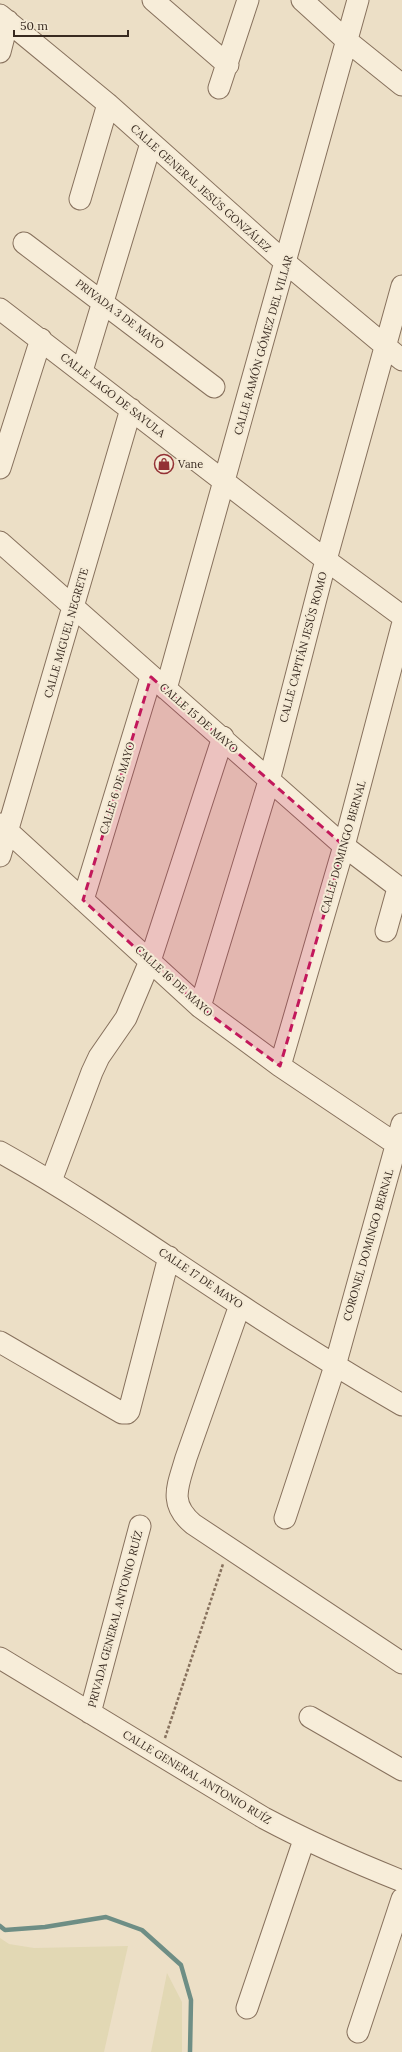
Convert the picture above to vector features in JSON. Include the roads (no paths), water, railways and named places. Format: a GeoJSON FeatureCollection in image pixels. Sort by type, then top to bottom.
{"type":"FeatureCollection","features":[{"type":"Feature","properties":{"kind":"street"},"geometry":{"type":"LineString","coordinates":[[153,0],[228,65]]}},
{"type":"Feature","properties":{"kind":"street"},"geometry":{"type":"LineString","coordinates":[[219,88],[228,65],[248,0]]}},
{"type":"Feature","properties":{"kind":"street"},"geometry":{"type":"LineString","coordinates":[[302,0],[346,40],[402,85]]}},
{"type":"Feature","properties":{"kind":"street","name":"CALLE RAMÓN GÓMEZ DEL VILLAR"},"geometry":{"type":"LineString","coordinates":[[159,683],[224,482],[358,0]]}},
{"type":"Feature","properties":{"kind":"street"},"geometry":{"type":"LineString","coordinates":[[0,52],[4,18]]}},
{"type":"Feature","properties":{"kind":"street","name":"CALLE GENERAL JESÚS GONZÁLEZ"},"geometry":{"type":"LineString","coordinates":[[4,18],[108,104],[286,263],[402,360]]}},
{"type":"Feature","properties":{"kind":"street"},"geometry":{"type":"LineString","coordinates":[[80,199],[108,104]]}},
{"type":"Feature","properties":{"kind":"street"},"geometry":{"type":"LineString","coordinates":[[82,371],[150,143]]}},
{"type":"Feature","properties":{"kind":"street","name":"PRIVADA 3 DE MAYO"},"geometry":{"type":"LineString","coordinates":[[24,244],[103,301],[214,386]]}},
{"type":"Feature","properties":{"kind":"street","name":"CALLE CAPITÁN JESÚS ROMO"},"geometry":{"type":"LineString","coordinates":[[200,1007],[269,781],[326,560],[402,286]]}},
{"type":"Feature","properties":{"kind":"street","name":"CALLE LAGO DE SAYULA"},"geometry":{"type":"LineString","coordinates":[[0,308],[224,482],[402,616]]}},
{"type":"Feature","properties":{"kind":"street"},"geometry":{"type":"LineString","coordinates":[[0,468],[41,339]]}},
{"type":"Feature","properties":{"kind":"street","name":"CALLE MIGUEL NEGRETE"},"geometry":{"type":"LineString","coordinates":[[0,856],[4,827],[74,608],[131,409]]}},
{"type":"Feature","properties":{"kind":"street","name":"CALLE 15 DE MAYO"},"geometry":{"type":"LineString","coordinates":[[0,542],[159,683],[223,737],[269,781],[344,846],[400,889]]}},
{"type":"Feature","properties":{"kind":"street","name":"CALLE DOMINGO BERNAL"},"geometry":{"type":"LineString","coordinates":[[280,1066],[344,846],[402,626]]}},
{"type":"Feature","properties":{"kind":"street","name":"CALLE 6 DE MAYO"},"geometry":{"type":"LineString","coordinates":[[84,900],[159,683]]}},
{"type":"Feature","properties":{"kind":"street"},"geometry":{"type":"LineString","coordinates":[[52,1181],[92,1072],[102,1052],[126,1018],[150,961],[223,737]]}},
{"type":"Feature","properties":{"kind":"street","name":"CALLE 16 DE MAYO"},"geometry":{"type":"LineString","coordinates":[[4,827],[200,1007],[280,1066],[399,1146]]}},
{"type":"Feature","properties":{"kind":"street"},"geometry":{"type":"LineString","coordinates":[[386,931],[400,889]]}},
{"type":"Feature","properties":{"kind":"street","name":"CORONEL DOMINGO BERNAL"},"geometry":{"type":"LineString","coordinates":[[285,1518],[335,1366],[399,1146],[402,1124]]}},
{"type":"Feature","properties":{"kind":"street","name":"CALLE 17 DE MAYO"},"geometry":{"type":"LineString","coordinates":[[0,1152],[52,1181],[335,1366],[402,1405]]}},
{"type":"Feature","properties":{"kind":"street"},"geometry":{"type":"LineString","coordinates":[[0,1342],[122,1414],[127,1413],[130,1411],[169,1257]]}},
{"type":"Feature","properties":{"kind":"street"},"geometry":{"type":"LineString","coordinates":[[240,1305],[186,1458],[177,1501],[182,1515],[402,1663]]}},
{"type":"Feature","properties":{"kind":"street","name":"PRIVADA GENERAL ANTONIO RUÍZ"},"geometry":{"type":"LineString","coordinates":[[90,1713],[140,1526]]}},
{"type":"Feature","properties":{"kind":"street","name":"CALLE GENERAL ANTONIO RUÍZ"},"geometry":{"type":"LineString","coordinates":[[0,1658],[159,1755],[304,1840],[348,1860],[402,1880]]}},
{"type":"Feature","properties":{"kind":"street"},"geometry":{"type":"LineString","coordinates":[[310,1717],[402,1770]]}},
{"type":"Feature","properties":{"kind":"street"},"geometry":{"type":"LineString","coordinates":[[246,2008],[304,1840]]}},
{"type":"Feature","properties":{"kind":"street"},"geometry":{"type":"LineString","coordinates":[[358,2032],[402,1899]]}},
{"type":"Feature","properties":{"kind":"waterway"},"geometry":{"type":"LineString","coordinates":[[0,1926],[5,1930],[45,1927],[106,1917],[142,1930],[181,1965],[191,2000],[190,2052]]}},
{"type":"Feature","properties":{"kind":"place","name":"Vane"},"geometry":{"type":"Point","coordinates":[164,464]}}]}
